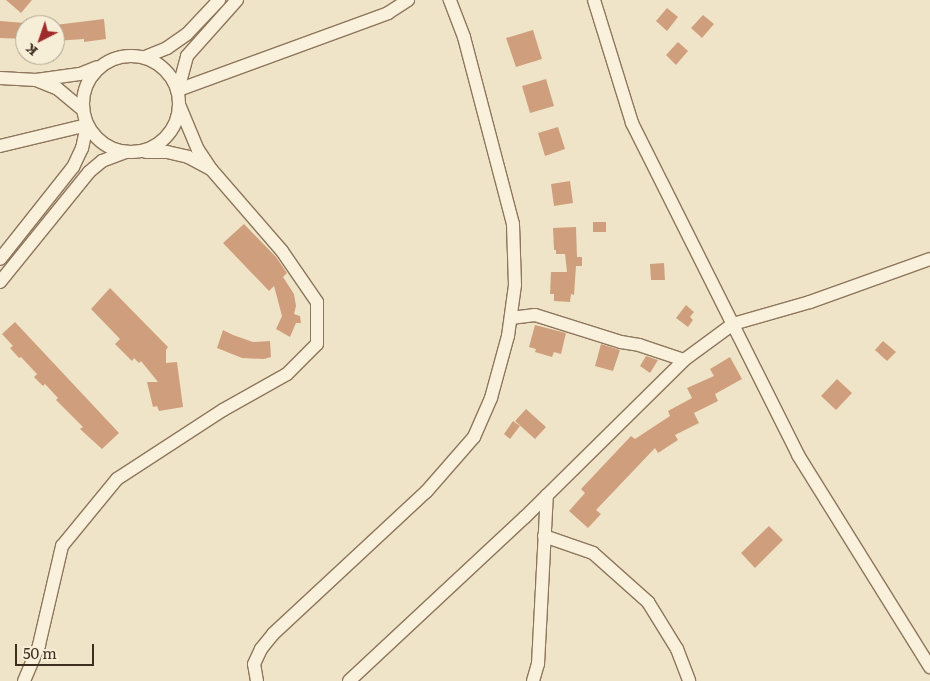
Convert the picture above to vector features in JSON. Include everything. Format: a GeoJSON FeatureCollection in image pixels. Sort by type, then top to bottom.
{"type":"FeatureCollection","features":[{"type":"Feature","properties":{"kind":"street"},"geometry":{"type":"LineString","coordinates":[[145,57],[167,48],[187,34],[219,0]]}},
{"type":"Feature","properties":{"kind":"street"},"geometry":{"type":"LineString","coordinates":[[178,90],[187,56],[237,0]]}},
{"type":"Feature","properties":{"kind":"street"},"geometry":{"type":"LineString","coordinates":[[178,90],[388,13],[408,0]]}},
{"type":"Feature","properties":{"kind":"street"},"geometry":{"type":"LineString","coordinates":[[257,681],[254,664],[273,634],[426,492],[474,437],[492,398],[508,336],[515,285],[513,224],[464,37],[450,0]]}},
{"type":"Feature","properties":{"kind":"street"},"geometry":{"type":"LineString","coordinates":[[594,0],[632,123],[798,455],[930,667]]}},
{"type":"Feature","properties":{"kind":"street"},"geometry":{"type":"LineString","coordinates":[[0,78],[36,80],[80,74],[113,58],[129,55],[145,57],[159,64],[171,75],[178,90],[180,106],[198,150],[211,169],[282,251],[317,302],[316,344],[287,374],[223,410],[117,479],[62,546],[39,645],[24,681]]}},
{"type":"Feature","properties":{"kind":"street"},"geometry":{"type":"LineString","coordinates":[[99,66],[89,79],[83,94],[83,110],[87,125],[97,138],[110,148],[125,152],[167,152],[188,158],[211,169]]}},
{"type":"Feature","properties":{"kind":"street"},"geometry":{"type":"LineString","coordinates":[[36,80],[58,89],[83,110]]}},
{"type":"Feature","properties":{"kind":"street"},"geometry":{"type":"LineString","coordinates":[[141,151],[156,146],[168,135],[177,121],[180,106]]}},
{"type":"Feature","properties":{"kind":"street"},"geometry":{"type":"LineString","coordinates":[[0,146],[87,125]]}},
{"type":"Feature","properties":{"kind":"street"},"geometry":{"type":"LineString","coordinates":[[0,259],[73,167],[82,148],[87,125]]}},
{"type":"Feature","properties":{"kind":"street"},"geometry":{"type":"LineString","coordinates":[[0,282],[89,172],[102,162],[125,152]]}},
{"type":"Feature","properties":{"kind":"street"},"geometry":{"type":"LineString","coordinates":[[349,681],[547,496],[684,360],[733,324],[810,302],[930,259]]}},
{"type":"Feature","properties":{"kind":"street"},"geometry":{"type":"LineString","coordinates":[[510,318],[535,315],[684,360]]}},
{"type":"Feature","properties":{"kind":"street"},"geometry":{"type":"LineString","coordinates":[[534,681],[538,664],[547,496]]}},
{"type":"Feature","properties":{"kind":"street"},"geometry":{"type":"LineString","coordinates":[[544,536],[593,553],[648,602],[677,649],[689,681]]}},
{"type":"Feature","properties":{"kind":"building"},"geometry":{"type":"Polygon","coordinates":[[[6,0],[32,0],[21,13],[6,0]]]}},
{"type":"Feature","properties":{"kind":"building"},"geometry":{"type":"Polygon","coordinates":[[[667,8],[678,17],[667,31],[656,21],[667,8]]]}},
{"type":"Feature","properties":{"kind":"building"},"geometry":{"type":"Polygon","coordinates":[[[703,15],[714,24],[702,38],[691,28],[703,15]]]}},
{"type":"Feature","properties":{"kind":"building"},"geometry":{"type":"Polygon","coordinates":[[[104,19],[106,39],[84,42],[84,39],[65,40],[65,24],[104,19]]]}},
{"type":"Feature","properties":{"kind":"building"},"geometry":{"type":"Polygon","coordinates":[[[0,21],[15,22],[15,39],[0,38],[0,21]]]}},
{"type":"Feature","properties":{"kind":"building"},"geometry":{"type":"Polygon","coordinates":[[[533,30],[542,59],[516,67],[506,38],[533,30]]]}},
{"type":"Feature","properties":{"kind":"building"},"geometry":{"type":"Polygon","coordinates":[[[678,42],[688,51],[676,65],[666,55],[678,42]]]}},
{"type":"Feature","properties":{"kind":"building"},"geometry":{"type":"Polygon","coordinates":[[[546,79],[554,106],[530,113],[522,86],[546,79]]]}},
{"type":"Feature","properties":{"kind":"building"},"geometry":{"type":"Polygon","coordinates":[[[558,127],[565,149],[545,156],[538,133],[558,127]]]}},
{"type":"Feature","properties":{"kind":"building"},"geometry":{"type":"Polygon","coordinates":[[[570,181],[573,203],[554,206],[551,184],[570,181]]]}},
{"type":"Feature","properties":{"kind":"building"},"geometry":{"type":"Polygon","coordinates":[[[593,222],[606,222],[606,232],[593,232],[593,222]]]}},
{"type":"Feature","properties":{"kind":"building"},"geometry":{"type":"Polygon","coordinates":[[[244,224],[276,257],[287,273],[283,277],[294,294],[296,306],[294,314],[300,316],[301,323],[296,323],[290,337],[276,329],[282,316],[274,286],[269,291],[223,243],[244,224]]]}},
{"type":"Feature","properties":{"kind":"building"},"geometry":{"type":"Polygon","coordinates":[[[576,227],[577,257],[582,257],[582,266],[576,266],[574,295],[571,294],[570,302],[554,301],[554,294],[550,294],[551,272],[567,272],[565,254],[556,254],[556,250],[554,250],[553,228],[576,227]]]}},
{"type":"Feature","properties":{"kind":"building"},"geometry":{"type":"Polygon","coordinates":[[[664,263],[665,280],[651,280],[650,264],[664,263]]]}},
{"type":"Feature","properties":{"kind":"building"},"geometry":{"type":"Polygon","coordinates":[[[110,288],[168,347],[166,350],[166,363],[177,362],[183,407],[159,411],[157,406],[153,407],[147,382],[158,382],[141,361],[139,363],[134,358],[132,361],[115,344],[120,339],[91,309],[110,288]]]}},
{"type":"Feature","properties":{"kind":"building"},"geometry":{"type":"Polygon","coordinates":[[[686,305],[694,312],[690,317],[693,320],[688,327],[676,318],[686,305]]]}},
{"type":"Feature","properties":{"kind":"building"},"geometry":{"type":"Polygon","coordinates":[[[15,322],[119,433],[102,449],[80,429],[83,427],[56,400],[58,398],[45,384],[43,386],[34,377],[37,374],[10,348],[13,346],[2,334],[15,322]]]}},
{"type":"Feature","properties":{"kind":"building"},"geometry":{"type":"Polygon","coordinates":[[[535,325],[566,333],[561,354],[554,352],[552,357],[535,352],[536,349],[529,347],[535,325]]]}},
{"type":"Feature","properties":{"kind":"building"},"geometry":{"type":"Polygon","coordinates":[[[223,330],[253,342],[270,341],[271,357],[264,359],[242,358],[217,348],[223,330]]]}},
{"type":"Feature","properties":{"kind":"building"},"geometry":{"type":"Polygon","coordinates":[[[883,341],[896,352],[887,361],[875,350],[883,341]]]}},
{"type":"Feature","properties":{"kind":"building"},"geometry":{"type":"Polygon","coordinates":[[[601,344],[620,350],[613,371],[595,366],[601,344]]]}},
{"type":"Feature","properties":{"kind":"building"},"geometry":{"type":"Polygon","coordinates":[[[646,356],[658,360],[650,373],[640,366],[646,356]]]}},
{"type":"Feature","properties":{"kind":"building"},"geometry":{"type":"Polygon","coordinates":[[[730,357],[742,379],[715,394],[718,401],[694,413],[699,423],[675,435],[678,440],[658,453],[655,448],[596,510],[601,514],[588,528],[569,511],[585,493],[581,489],[631,436],[635,439],[670,416],[668,411],[692,398],[687,388],[714,376],[710,369],[730,357]]]}},
{"type":"Feature","properties":{"kind":"building"},"geometry":{"type":"Polygon","coordinates":[[[837,379],[852,393],[836,410],[821,396],[837,379]]]}},
{"type":"Feature","properties":{"kind":"building"},"geometry":{"type":"Polygon","coordinates":[[[526,409],[546,427],[535,439],[515,421],[526,409]]]}},
{"type":"Feature","properties":{"kind":"building"},"geometry":{"type":"Polygon","coordinates":[[[513,421],[520,426],[510,439],[504,434],[513,421]]]}},
{"type":"Feature","properties":{"kind":"building"},"geometry":{"type":"Polygon","coordinates":[[[769,526],[783,540],[755,568],[741,553],[769,526]]]}}]}
